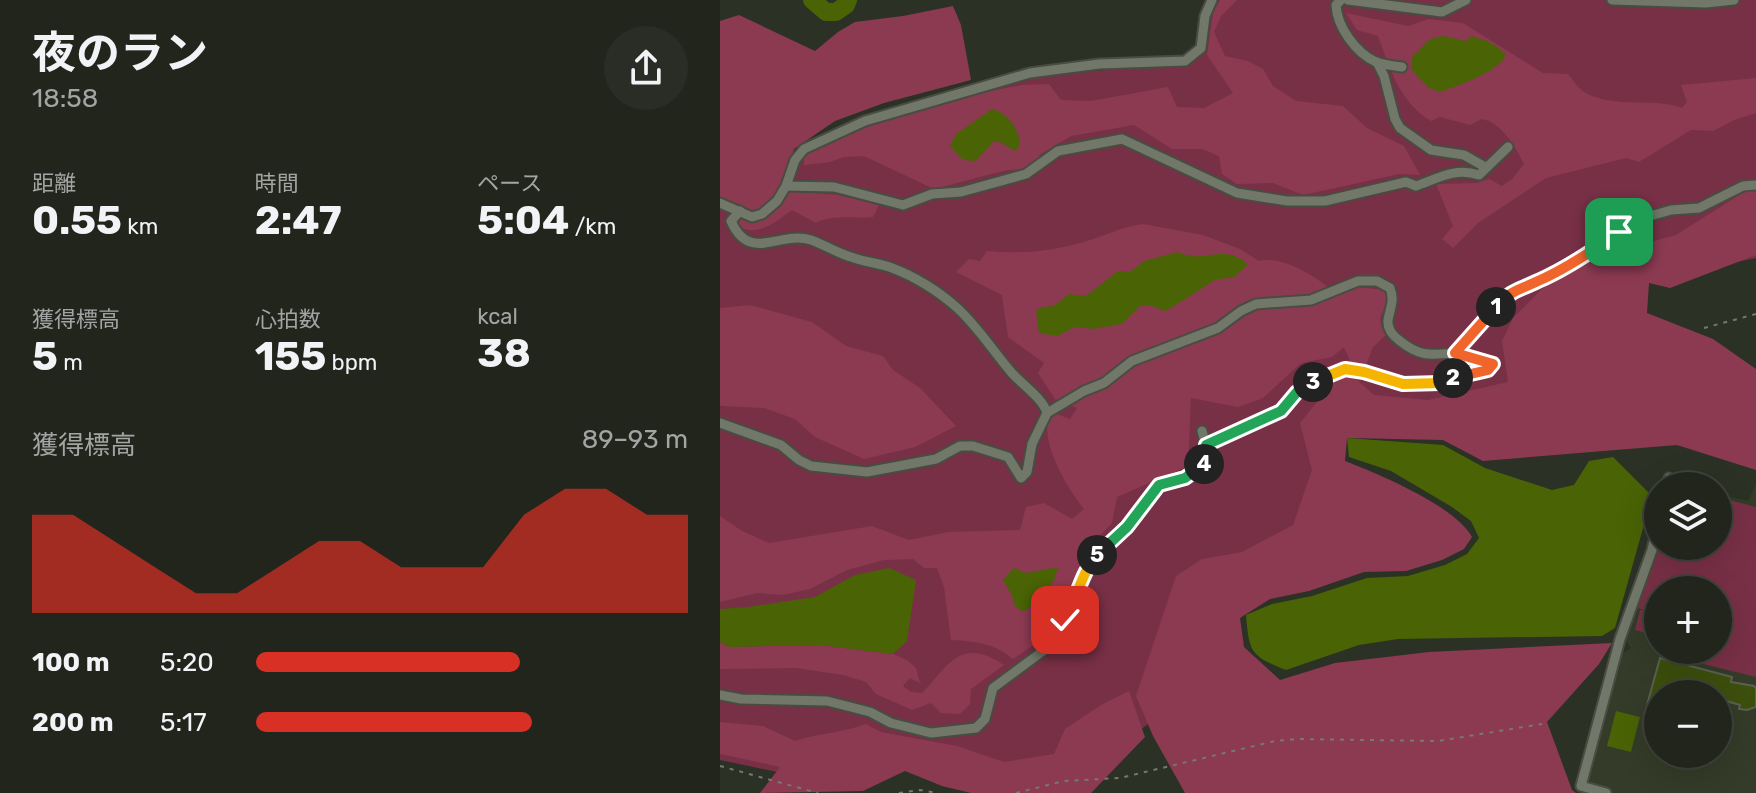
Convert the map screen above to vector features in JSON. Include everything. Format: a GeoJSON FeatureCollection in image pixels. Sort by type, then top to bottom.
{"type":"FeatureCollection","features":[{"type":"Feature","properties":{"kind":"street"},"geometry":{"type":"LineString","coordinates":[[720,203],[752,217],[762,214],[777,201],[795,160],[804,149],[865,121],[920,103],[1030,73],[1099,64],[1185,61],[1201,48],[1205,16],[1212,0]]}},
{"type":"Feature","properties":{"kind":"street"},"geometry":{"type":"LineString","coordinates":[[1341,0],[1336,5],[1337,15],[1362,53],[1377,62],[1402,67]]}},
{"type":"Feature","properties":{"kind":"street"},"geometry":{"type":"LineString","coordinates":[[1348,0],[1442,12],[1466,0]]}},
{"type":"Feature","properties":{"kind":"street"},"geometry":{"type":"LineString","coordinates":[[1612,0],[1706,3],[1734,0]]}},
{"type":"Feature","properties":{"kind":"street"},"geometry":{"type":"LineString","coordinates":[[1377,62],[1400,128],[1431,150],[1464,155],[1485,167]]}},
{"type":"Feature","properties":{"kind":"street"},"geometry":{"type":"LineString","coordinates":[[786,186],[834,187],[903,205],[932,194],[961,192],[1026,174],[1058,151],[1122,139],[1237,193],[1287,201],[1325,201],[1406,182],[1416,186],[1465,170],[1479,175],[1508,147]]}},
{"type":"Feature","properties":{"kind":"street"},"geometry":{"type":"LineString","coordinates":[[1455,353],[1512,290],[1538,281],[1598,248],[1633,221],[1671,210],[1699,208],[1743,186],[1756,185]]}},
{"type":"Feature","properties":{"kind":"street"},"geometry":{"type":"LineString","coordinates":[[740,211],[731,221],[748,242],[765,244],[792,237],[801,238],[852,258],[895,269],[935,291],[963,313],[1023,386],[1046,408],[1047,413]]}},
{"type":"Feature","properties":{"kind":"street"},"geometry":{"type":"LineString","coordinates":[[720,423],[781,445],[811,466],[867,472],[936,459],[960,446],[973,446],[1008,457],[1021,478],[1027,472],[1032,444],[1047,413],[1104,383],[1132,361],[1218,328],[1256,304],[1311,300],[1358,281],[1377,281],[1390,288],[1394,298],[1387,324],[1392,336],[1414,352],[1427,355],[1455,353],[1493,364],[1488,370],[1441,383],[1403,384],[1345,369],[1297,392],[1281,411],[1206,445]]}},
{"type":"Feature","properties":{"kind":"street"},"geometry":{"type":"LineString","coordinates":[[720,695],[741,699],[827,701],[931,733],[976,728],[985,719],[993,688],[1043,651],[1065,620],[1088,566],[1127,527],[1159,485],[1185,478],[1204,465],[1206,445],[1202,431]]}},
{"type":"Feature","properties":{"kind":"street"},"geometry":{"type":"LineString","coordinates":[[1606,793],[1581,786],[1620,639],[1648,560]]}},
{"type":"Feature","properties":{"kind":"path"},"geometry":{"type":"LineString","coordinates":[[1704,328],[1756,314]]}},
{"type":"Feature","properties":{"kind":"path"},"geometry":{"type":"LineString","coordinates":[[1016,793],[1064,781],[1120,778],[1275,741],[1438,741],[1542,724]]}},
{"type":"Feature","properties":{"kind":"path"},"geometry":{"type":"LineString","coordinates":[[720,766],[818,793]]}},
{"type":"Feature","properties":{"kind":"path"},"geometry":{"type":"LineString","coordinates":[[899,793],[920,790],[937,793]]}},
{"type":"Feature","properties":{"kind":"shaded area"},"geometry":{"type":"Polygon","coordinates":[[[1219,0],[1756,0],[1756,258],[1648,280],[1506,414],[1334,423],[1353,499],[1255,562],[1155,719],[1118,746],[1031,777],[879,752],[820,781],[720,760],[720,196],[789,163],[796,152],[837,128],[888,109],[954,92],[1055,74],[1181,64],[1197,56],[1204,46],[1211,15],[1219,0]]]}},
{"type":"Feature","properties":{"kind":"shaded area"},"geometry":{"type":"Polygon","coordinates":[[[1220,0],[1237,0],[1221,16],[1214,32],[1225,56],[1248,61],[1263,69],[1273,86],[1296,101],[1343,106],[1367,128],[1404,146],[1420,175],[1399,174],[1303,195],[1273,183],[1237,184],[1222,174],[1219,156],[1202,149],[1172,149],[1134,125],[1071,136],[1039,155],[1040,160],[1027,169],[1007,170],[934,189],[864,156],[804,165],[804,152],[866,123],[969,95],[1022,85],[1049,84],[1061,100],[1091,101],[1168,87],[1177,107],[1204,108],[1233,93],[1207,55],[1213,13],[1220,0]]]}},
{"type":"Feature","properties":{"kind":"shaded area"},"geometry":{"type":"Polygon","coordinates":[[[953,6],[961,25],[971,80],[884,103],[835,121],[794,149],[784,184],[761,209],[747,211],[720,200],[720,21],[739,15],[815,51],[855,22],[953,6]]]}},
{"type":"Feature","properties":{"kind":"shaded area"},"geometry":{"type":"Polygon","coordinates":[[[1346,13],[1408,26],[1429,19],[1463,23],[1543,73],[1568,74],[1583,92],[1609,101],[1659,103],[1682,108],[1687,102],[1681,85],[1756,78],[1756,113],[1713,131],[1691,130],[1639,162],[1626,158],[1546,178],[1478,223],[1453,248],[1442,239],[1453,226],[1436,184],[1477,183],[1489,179],[1502,186],[1524,164],[1507,136],[1489,121],[1482,119],[1470,125],[1440,117],[1431,121],[1420,113],[1397,83],[1378,36],[1357,30],[1346,13]]]}},
{"type":"Feature","properties":{"kind":"shaded area"},"geometry":{"type":"Polygon","coordinates":[[[1443,36],[1466,41],[1471,36],[1476,37],[1494,45],[1506,55],[1496,67],[1440,92],[1429,88],[1411,69],[1412,57],[1430,39],[1443,36]]]}},
{"type":"Feature","properties":{"kind":"shaded area"},"geometry":{"type":"Polygon","coordinates":[[[992,109],[1012,122],[1020,145],[1015,151],[1000,142],[993,142],[976,161],[963,160],[950,146],[956,134],[992,109]]]}},
{"type":"Feature","properties":{"kind":"shaded area"},"geometry":{"type":"Polygon","coordinates":[[[1747,190],[1756,191],[1756,255],[1670,288],[1649,283],[1647,313],[1713,339],[1756,369],[1756,470],[1677,445],[1483,461],[1443,440],[1347,438],[1345,461],[1433,503],[1463,525],[1472,537],[1464,549],[1442,560],[1406,571],[1364,572],[1309,591],[1270,599],[1240,618],[1244,647],[1280,680],[1335,663],[1429,652],[1612,643],[1599,664],[1547,722],[1572,790],[1576,793],[1185,793],[1153,736],[1136,696],[1176,576],[1202,559],[1242,552],[1293,525],[1312,470],[1300,423],[1338,376],[1356,379],[1374,395],[1428,400],[1508,382],[1502,341],[1513,318],[1543,288],[1575,266],[1595,257],[1676,235],[1747,190]]]}},
{"type":"Feature","properties":{"kind":"shaded area"},"geometry":{"type":"Polygon","coordinates":[[[788,191],[838,195],[879,205],[873,217],[836,218],[816,223],[792,210],[759,229],[738,226],[736,222],[741,217],[756,219],[769,214],[788,191]]]}},
{"type":"Feature","properties":{"kind":"shaded area"},"geometry":{"type":"Polygon","coordinates":[[[1143,224],[1203,235],[1240,249],[1259,261],[1278,261],[1310,275],[1336,294],[1358,287],[1384,290],[1388,297],[1380,319],[1386,335],[1373,347],[1366,365],[1351,363],[1344,347],[1332,357],[1301,363],[1263,398],[1238,407],[1191,398],[1188,466],[1117,497],[1112,523],[1091,545],[1079,566],[1066,608],[1044,638],[1013,659],[992,646],[951,640],[944,587],[937,568],[924,568],[913,559],[884,560],[847,570],[810,589],[783,595],[757,593],[720,602],[720,516],[742,531],[769,543],[872,526],[909,540],[948,532],[1020,530],[1026,507],[1044,503],[1072,519],[1084,509],[1058,468],[1047,432],[1047,420],[1054,413],[1070,419],[1077,408],[1055,399],[1038,373],[1044,363],[1008,337],[1002,295],[956,272],[969,259],[980,261],[987,251],[1054,249],[1143,224]]]}},
{"type":"Feature","properties":{"kind":"shaded area"},"geometry":{"type":"Polygon","coordinates":[[[1178,252],[1197,256],[1230,255],[1248,264],[1234,277],[1215,280],[1166,311],[1140,306],[1122,324],[1093,329],[1075,327],[1057,336],[1039,333],[1036,311],[1041,307],[1054,306],[1069,294],[1086,296],[1118,271],[1130,272],[1144,261],[1178,252]]]}},
{"type":"Feature","properties":{"kind":"shaded area"},"geometry":{"type":"Polygon","coordinates":[[[750,305],[812,322],[846,346],[883,356],[893,370],[920,388],[956,426],[915,447],[864,459],[815,437],[795,419],[764,408],[720,405],[720,308],[750,305]]]}},
{"type":"Feature","properties":{"kind":"shaded area"},"geometry":{"type":"Polygon","coordinates":[[[1347,438],[1443,445],[1485,468],[1552,490],[1574,485],[1589,461],[1613,457],[1644,488],[1644,525],[1615,628],[1602,636],[1398,639],[1359,645],[1286,670],[1265,661],[1251,645],[1246,615],[1272,604],[1312,596],[1367,578],[1408,576],[1445,565],[1467,554],[1479,538],[1471,521],[1452,507],[1391,471],[1349,457],[1347,438]]]}},
{"type":"Feature","properties":{"kind":"shaded area"},"geometry":{"type":"Polygon","coordinates":[[[1756,484],[1756,793],[1614,793],[1591,786],[1586,780],[1615,669],[1623,653],[1631,648],[1624,638],[1644,580],[1644,664],[1732,664],[1732,576],[1646,576],[1651,560],[1732,560],[1732,497],[1748,501],[1756,484]]]}},
{"type":"Feature","properties":{"kind":"shaded area"},"geometry":{"type":"Polygon","coordinates":[[[1732,501],[1756,507],[1756,677],[1703,664],[1732,664],[1732,576],[1649,576],[1654,560],[1732,560],[1732,501]]]}},
{"type":"Feature","properties":{"kind":"shaded area"},"geometry":{"type":"Polygon","coordinates":[[[1058,567],[1049,587],[1035,603],[1023,612],[1014,605],[1003,580],[1014,568],[1026,573],[1058,567]]]}},
{"type":"Feature","properties":{"kind":"shaded area"},"geometry":{"type":"Polygon","coordinates":[[[889,568],[916,580],[907,641],[893,654],[820,645],[729,647],[720,642],[720,609],[815,597],[855,575],[889,568]]]}},
{"type":"Feature","properties":{"kind":"shaded area"},"geometry":{"type":"Polygon","coordinates":[[[1644,590],[1644,610],[1638,608],[1644,590]]]}},
{"type":"Feature","properties":{"kind":"shaded area"},"geometry":{"type":"Polygon","coordinates":[[[1640,610],[1644,611],[1644,632],[1635,630],[1640,610]]]}},
{"type":"Feature","properties":{"kind":"shaded area"},"geometry":{"type":"Polygon","coordinates":[[[720,642],[729,647],[820,645],[893,654],[916,668],[920,683],[910,678],[903,686],[911,692],[922,693],[948,664],[966,654],[976,653],[1004,665],[971,689],[970,704],[960,714],[941,713],[931,703],[912,710],[876,694],[866,682],[843,675],[796,668],[720,669],[720,642]]]}},
{"type":"Feature","properties":{"kind":"shaded area"},"geometry":{"type":"Polygon","coordinates":[[[1129,691],[1145,737],[1091,793],[971,793],[942,786],[905,771],[863,791],[760,793],[780,767],[720,754],[720,722],[763,726],[795,741],[866,724],[881,732],[957,746],[1004,762],[1054,754],[1065,729],[1129,691]]]}},
{"type":"Feature","properties":{"kind":"shaded area"},"geometry":{"type":"Polygon","coordinates":[[[1616,711],[1640,717],[1631,752],[1607,746],[1616,711]]]}},
{"type":"Feature","properties":{"kind":"building"},"geometry":{"type":"Polygon","coordinates":[[[1658,664],[1683,664],[1732,677],[1731,680],[1654,680],[1658,664]]]}},
{"type":"Feature","properties":{"kind":"building"},"geometry":{"type":"Polygon","coordinates":[[[1732,682],[1756,688],[1756,707],[1739,709],[1740,705],[1732,703],[1732,682]]]}},
{"type":"Feature","properties":{"kind":"waterway"},"geometry":{"type":"LineString","coordinates":[[812,0],[826,12],[836,12],[848,0]]}},
{"type":"Feature","properties":{"kind":"route"},"geometry":{"type":"LineString","coordinates":[[1065,620],[1088,566],[1127,527],[1152,491],[1159,485],[1195,473],[1204,465],[1206,445],[1281,411],[1297,392],[1345,369],[1403,384],[1441,383],[1488,370],[1493,364],[1455,353],[1512,290],[1538,281],[1598,248],[1619,232]]}}]}
